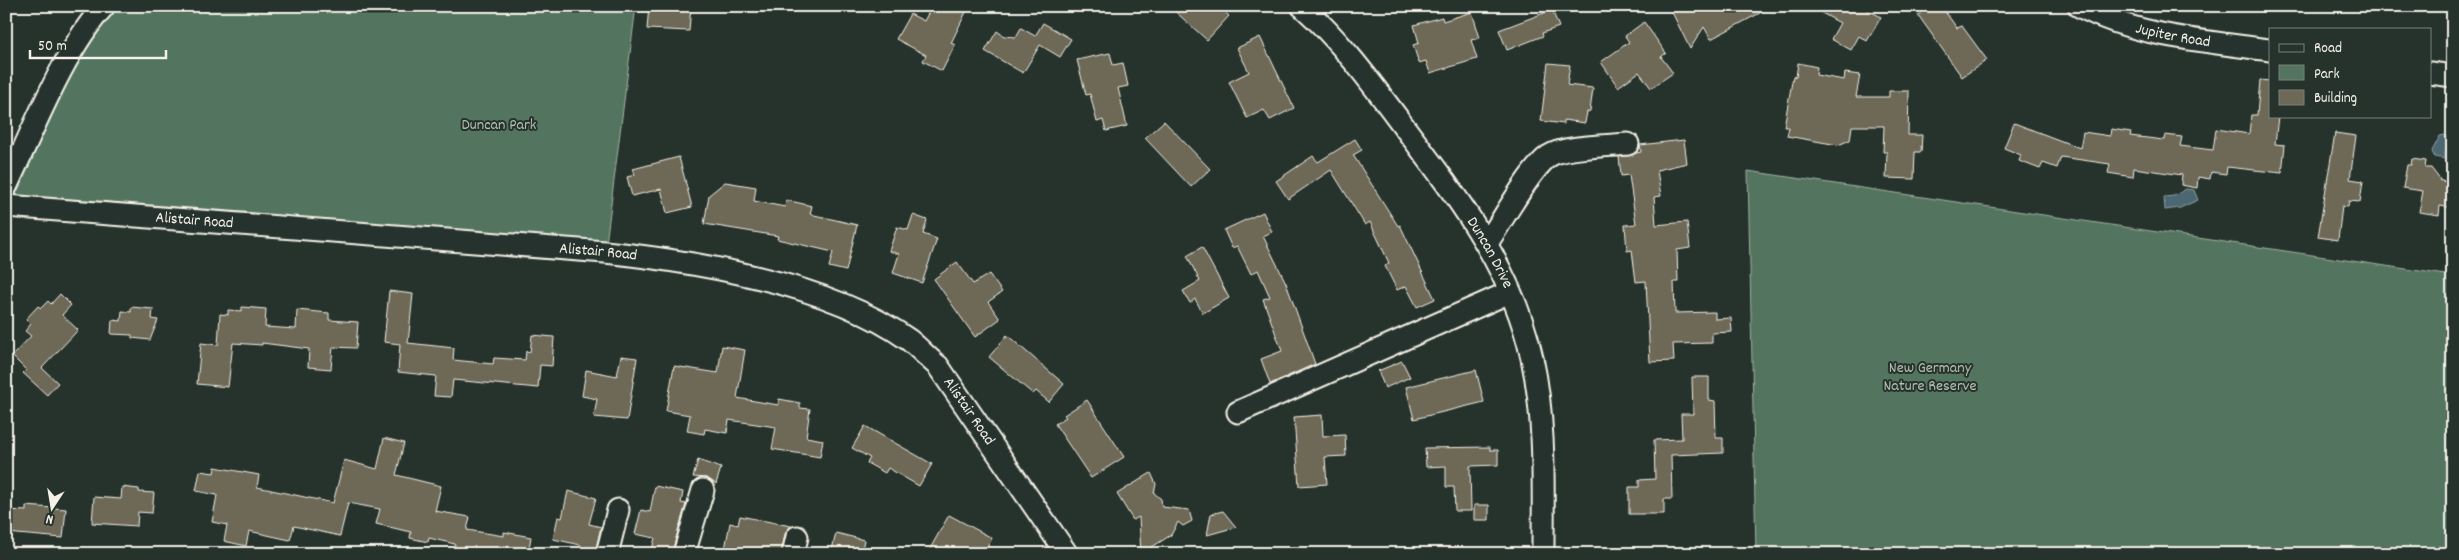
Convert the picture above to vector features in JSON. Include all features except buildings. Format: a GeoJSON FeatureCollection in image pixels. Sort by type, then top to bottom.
{"type":"FeatureCollection","features":[{"type":"Feature","properties":{"kind":"street"},"geometry":{"type":"LineString","coordinates":[[6,187],[65,63],[94,17],[104,6]]}},
{"type":"Feature","properties":{"kind":"street","name":"Jupiter Road"},"geometry":{"type":"LineString","coordinates":[[2079,6],[2116,23],[2138,30],[2269,50]]}},
{"type":"Feature","properties":{"kind":"street","name":"Duncan Drive"},"geometry":{"type":"LineString","coordinates":[[1311,9],[1368,78],[1466,208],[1487,243],[1510,292],[1523,324],[1538,391],[1542,442],[1544,554]]}},
{"type":"Feature","properties":{"kind":"street"},"geometry":{"type":"LineString","coordinates":[[2432,73],[2453,76]]}},
{"type":"Feature","properties":{"kind":"street"},"geometry":{"type":"LineString","coordinates":[[1487,243],[1537,168],[1550,155],[1579,148],[1628,144]]}},
{"type":"Feature","properties":{"kind":"street","name":"Alistair Road"},"geometry":{"type":"LineString","coordinates":[[6,206],[614,253],[690,264],[808,292],[840,302],[888,326],[911,341],[938,366],[1057,549]]}},
{"type":"Feature","properties":{"kind":"street"},"geometry":{"type":"LineString","coordinates":[[1238,412],[1510,292]]}},
{"type":"Feature","properties":{"kind":"street"},"geometry":{"type":"LineString","coordinates":[[684,554],[703,490]]}},
{"type":"Feature","properties":{"kind":"street"},"geometry":{"type":"LineString","coordinates":[[607,554],[618,510]]}},
{"type":"Feature","properties":{"kind":"green space","name":"Duncan Park"},"geometry":{"type":"Polygon","coordinates":[[[111,6],[636,6],[605,252],[6,206],[80,36],[111,6]]]}},
{"type":"Feature","properties":{"kind":"green space","name":"New Germany Nature Reserve"},"geometry":{"type":"Polygon","coordinates":[[[1748,171],[2453,276],[2453,554],[1756,554],[1748,171]]]}},
{"type":"Feature","properties":{"kind":"water"},"geometry":{"type":"Polygon","coordinates":[[[2445,135],[2449,137],[2451,143],[2445,153],[2445,159],[2434,157],[2432,151],[2440,136],[2445,135]]]}},
{"type":"Feature","properties":{"kind":"water"},"geometry":{"type":"Polygon","coordinates":[[[2186,189],[2194,190],[2198,200],[2180,208],[2165,210],[2164,197],[2174,196],[2186,189]]]}}]}
